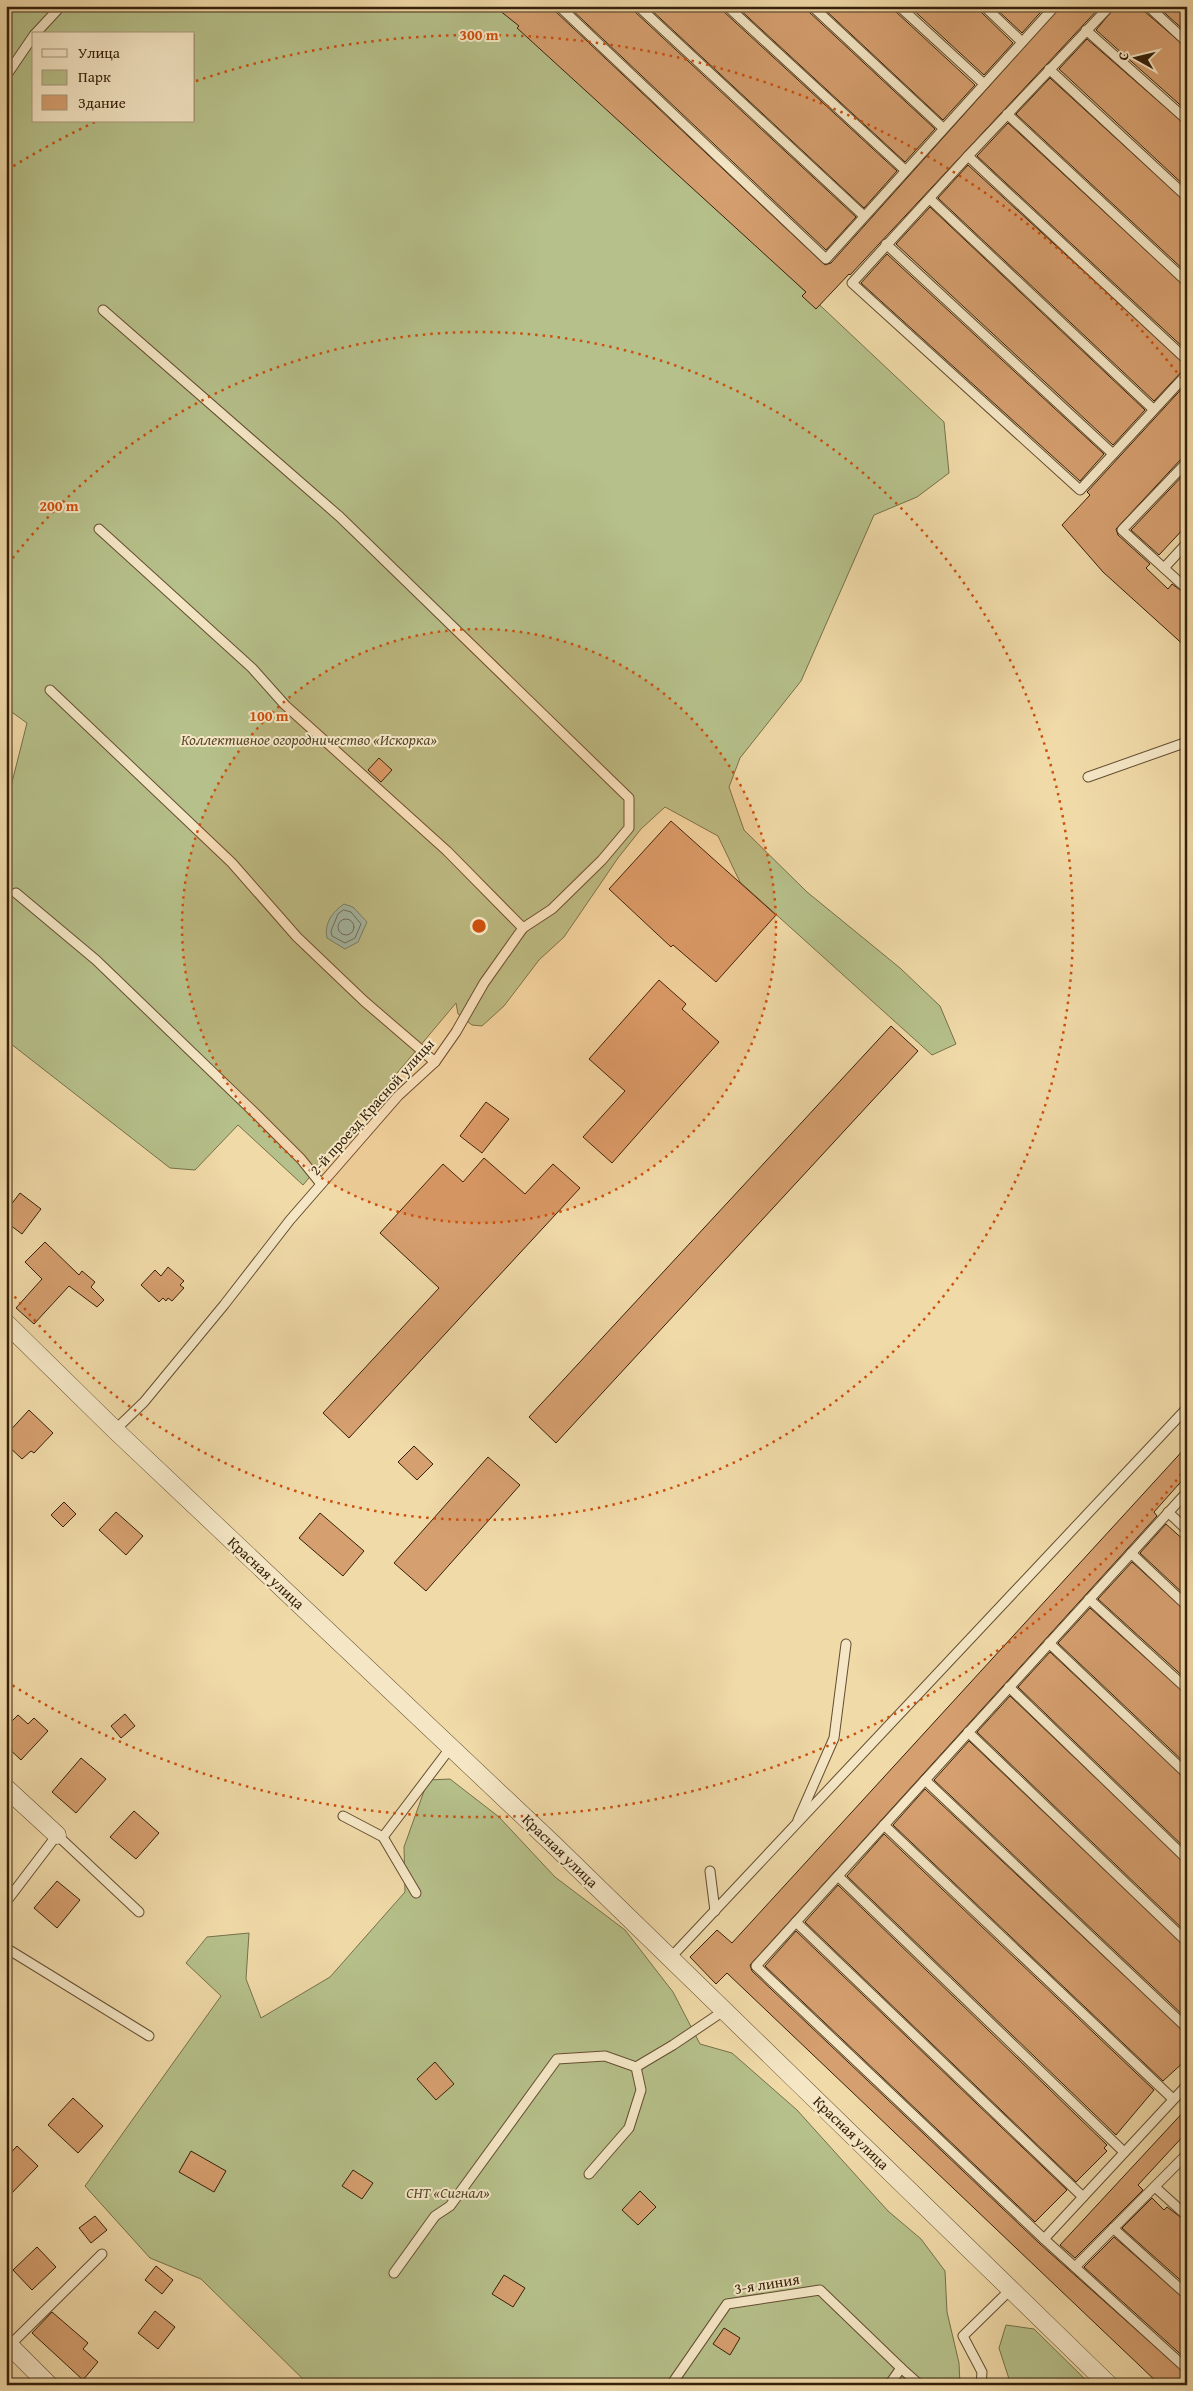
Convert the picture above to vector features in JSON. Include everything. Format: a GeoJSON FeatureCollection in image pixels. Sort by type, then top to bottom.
{"type":"FeatureCollection","features":[{"type":"Feature","properties":{"kind":"street","name":"Красная улица"},"geometry":{"type":"LineString","coordinates":[[8,1329],[672,1956],[724,2010],[1109,2385]]}},
{"type":"Feature","properties":{"kind":"street"},"geometry":{"type":"LineString","coordinates":[[6,1788],[57,1835]]}},
{"type":"Feature","properties":{"kind":"street"},"geometry":{"type":"LineString","coordinates":[[8,2344],[49,2385]]}},
{"type":"Feature","properties":{"kind":"lane"},"geometry":{"type":"LineString","coordinates":[[37,32],[61,6]]}},
{"type":"Feature","properties":{"kind":"lane"},"geometry":{"type":"LineString","coordinates":[[559,6],[826,258],[983,83],[1055,6]]}},
{"type":"Feature","properties":{"kind":"lane"},"geometry":{"type":"LineString","coordinates":[[638,6],[864,216]]}},
{"type":"Feature","properties":{"kind":"lane"},"geometry":{"type":"LineString","coordinates":[[727,6],[905,170]]}},
{"type":"Feature","properties":{"kind":"lane"},"geometry":{"type":"LineString","coordinates":[[812,6],[943,128]]}},
{"type":"Feature","properties":{"kind":"lane"},"geometry":{"type":"LineString","coordinates":[[899,6],[983,83]]}},
{"type":"Feature","properties":{"kind":"lane"},"geometry":{"type":"LineString","coordinates":[[984,6],[1022,42]]}},
{"type":"Feature","properties":{"kind":"lane"},"geometry":{"type":"LineString","coordinates":[[1110,6],[1007,114],[852,283],[1080,490],[1187,374]]}},
{"type":"Feature","properties":{"kind":"lane"},"geometry":{"type":"LineString","coordinates":[[1148,6],[1187,42]]}},
{"type":"Feature","properties":{"kind":"lane"},"geometry":{"type":"LineString","coordinates":[[1086,30],[1187,120]]}},
{"type":"Feature","properties":{"kind":"lane"},"geometry":{"type":"LineString","coordinates":[[6,76],[32,38]]}},
{"type":"Feature","properties":{"kind":"lane"},"geometry":{"type":"LineString","coordinates":[[1049,69],[1187,196]]}},
{"type":"Feature","properties":{"kind":"lane"},"geometry":{"type":"LineString","coordinates":[[1007,114],[1187,282]]}},
{"type":"Feature","properties":{"kind":"lane"},"geometry":{"type":"LineString","coordinates":[[968,156],[1187,360]]}},
{"type":"Feature","properties":{"kind":"lane"},"geometry":{"type":"LineString","coordinates":[[930,199],[1154,409]]}},
{"type":"Feature","properties":{"kind":"lane"},"geometry":{"type":"LineString","coordinates":[[886,244],[1113,454]]}},
{"type":"Feature","properties":{"kind":"lane","name":"2-й проезд Красной улицы"},"geometry":{"type":"LineString","coordinates":[[103,310],[340,517],[629,798],[629,828],[602,860],[552,908],[523,928],[484,983],[456,1032],[435,1062],[398,1096],[320,1184],[144,1402],[115,1430]]}},
{"type":"Feature","properties":{"kind":"lane"},"geometry":{"type":"LineString","coordinates":[[1187,462],[1122,530],[1187,589]]}},
{"type":"Feature","properties":{"kind":"lane"},"geometry":{"type":"LineString","coordinates":[[99,528],[252,668],[285,705],[447,851],[523,928]]}},
{"type":"Feature","properties":{"kind":"lane"},"geometry":{"type":"LineString","coordinates":[[1164,568],[1187,543]]}},
{"type":"Feature","properties":{"kind":"lane"},"geometry":{"type":"LineString","coordinates":[[50,690],[232,863],[297,937],[364,1001],[435,1062]]}},
{"type":"Feature","properties":{"kind":"lane"},"geometry":{"type":"LineString","coordinates":[[1088,777],[1187,742]]}},
{"type":"Feature","properties":{"kind":"lane"},"geometry":{"type":"LineString","coordinates":[[16,893],[96,960],[257,1114],[301,1159],[320,1184]]}},
{"type":"Feature","properties":{"kind":"lane"},"geometry":{"type":"LineString","coordinates":[[672,1956],[1187,1408]]}},
{"type":"Feature","properties":{"kind":"lane"},"geometry":{"type":"LineString","coordinates":[[1187,1492],[756,1966],[1044,2239],[1187,2369]]}},
{"type":"Feature","properties":{"kind":"lane"},"geometry":{"type":"LineString","coordinates":[[1168,1512],[1187,1530]]}},
{"type":"Feature","properties":{"kind":"lane"},"geometry":{"type":"LineString","coordinates":[[1131,1553],[1187,1606]]}},
{"type":"Feature","properties":{"kind":"lane"},"geometry":{"type":"LineString","coordinates":[[1090,1599],[1187,1689]]}},
{"type":"Feature","properties":{"kind":"lane"},"geometry":{"type":"LineString","coordinates":[[1049,1643],[1187,1774]]}},
{"type":"Feature","properties":{"kind":"lane"},"geometry":{"type":"LineString","coordinates":[[795,1826],[834,1738],[846,1644]]}},
{"type":"Feature","properties":{"kind":"lane"},"geometry":{"type":"LineString","coordinates":[[1009,1688],[1187,1859]]}},
{"type":"Feature","properties":{"kind":"lane"},"geometry":{"type":"LineString","coordinates":[[968,1732],[1187,1942]]}},
{"type":"Feature","properties":{"kind":"lane"},"geometry":{"type":"LineString","coordinates":[[383,1837],[451,1747]]}},
{"type":"Feature","properties":{"kind":"lane"},"geometry":{"type":"LineString","coordinates":[[925,1780],[1187,2028]]}},
{"type":"Feature","properties":{"kind":"lane"},"geometry":{"type":"LineString","coordinates":[[343,1816],[383,1837],[416,1893]]}},
{"type":"Feature","properties":{"kind":"lane"},"geometry":{"type":"LineString","coordinates":[[884,1825],[1173,2100]]}},
{"type":"Feature","properties":{"kind":"lane"},"geometry":{"type":"LineString","coordinates":[[6,1902],[57,1835],[139,1912]]}},
{"type":"Feature","properties":{"kind":"lane"},"geometry":{"type":"LineString","coordinates":[[710,1871],[715,1911]]}},
{"type":"Feature","properties":{"kind":"lane"},"geometry":{"type":"LineString","coordinates":[[838,1876],[1124,2152]]}},
{"type":"Feature","properties":{"kind":"lane"},"geometry":{"type":"LineString","coordinates":[[796,1922],[1083,2197]]}},
{"type":"Feature","properties":{"kind":"lane"},"geometry":{"type":"LineString","coordinates":[[6,1948],[149,2036]]}},
{"type":"Feature","properties":{"kind":"lane"},"geometry":{"type":"LineString","coordinates":[[636,2067],[673,2045],[724,2010]]}},
{"type":"Feature","properties":{"kind":"lane"},"geometry":{"type":"LineString","coordinates":[[394,2274],[434,2216],[450,2206],[558,2059],[605,2056],[636,2067]]}},
{"type":"Feature","properties":{"kind":"lane"},"geometry":{"type":"LineString","coordinates":[[589,2174],[629,2128],[641,2090],[636,2067]]}},
{"type":"Feature","properties":{"kind":"lane"},"geometry":{"type":"LineString","coordinates":[[1044,2239],[1187,2084]]}},
{"type":"Feature","properties":{"kind":"lane"},"geometry":{"type":"LineString","coordinates":[[1075,2267],[1187,2154]]}},
{"type":"Feature","properties":{"kind":"lane"},"geometry":{"type":"LineString","coordinates":[[1155,2187],[1187,2216]]}},
{"type":"Feature","properties":{"kind":"lane"},"geometry":{"type":"LineString","coordinates":[[1113,2228],[1187,2295]]}},
{"type":"Feature","properties":{"kind":"lane"},"geometry":{"type":"LineString","coordinates":[[8,2344],[102,2254]]}},
{"type":"Feature","properties":{"kind":"lane","name":"3-я линия"},"geometry":{"type":"LineString","coordinates":[[671,2385],[727,2304],[820,2290],[901,2368]]}},
{"type":"Feature","properties":{"kind":"lane"},"geometry":{"type":"LineString","coordinates":[[981,2385],[982,2372],[963,2336],[1010,2290]]}},
{"type":"Feature","properties":{"kind":"lane"},"geometry":{"type":"LineString","coordinates":[[889,2385],[901,2368],[920,2385]]}},
{"type":"Feature","properties":{"kind":"green space","name":"Коллективное огородничество «Искорка»"},"geometry":{"type":"Polygon","coordinates":[[[6,6],[502,6],[944,422],[949,473],[917,497],[874,515],[801,681],[740,758],[729,787],[744,830],[807,892],[900,968],[940,1006],[956,1044],[932,1055],[740,882],[718,836],[665,807],[641,829],[618,858],[564,937],[539,960],[504,1006],[482,1026],[472,1025],[458,1014],[456,1003],[303,1185],[238,1125],[195,1170],[170,1168],[6,1040],[6,806],[27,723],[6,708],[6,6]]]}},
{"type":"Feature","properties":{"kind":"green space","name":"СНТ «Сигнал»"},"geometry":{"type":"Polygon","coordinates":[[[450,1779],[499,1817],[555,1877],[625,1930],[673,1992],[700,2044],[732,2053],[797,2110],[888,2211],[921,2239],[945,2271],[947,2312],[959,2363],[960,2384],[309,2385],[201,2279],[150,2258],[85,2186],[221,1996],[186,1963],[207,1937],[249,1933],[246,1979],[261,2018],[330,1977],[405,1892],[404,1847],[428,1780],[450,1779]]]}},
{"type":"Feature","properties":{"kind":"green space"},"geometry":{"type":"Polygon","coordinates":[[[1006,2325],[1034,2329],[1091,2385],[1011,2385],[999,2348],[1006,2325]]]}},
{"type":"Feature","properties":{"kind":"water"},"geometry":{"type":"Polygon","coordinates":[[[344,904],[353,907],[367,922],[358,942],[345,949],[327,938],[326,933],[330,919],[344,904]]]}},
{"type":"Feature","properties":{"kind":"building"},"geometry":{"type":"Polygon","coordinates":[[[494,6],[553,6],[555,11],[825,265],[831,263],[1061,6],[1101,6],[816,309],[802,296],[806,292],[517,28],[519,26],[494,6]]]}},
{"type":"Feature","properties":{"kind":"building"},"geometry":{"type":"Polygon","coordinates":[[[568,6],[632,6],[634,11],[856,217],[826,250],[568,6]]]}},
{"type":"Feature","properties":{"kind":"building"},"geometry":{"type":"Polygon","coordinates":[[[647,6],[721,6],[723,11],[897,171],[864,208],[647,6]]]}},
{"type":"Feature","properties":{"kind":"building"},"geometry":{"type":"Polygon","coordinates":[[[736,6],[806,6],[808,11],[935,129],[905,162],[736,6]]]}},
{"type":"Feature","properties":{"kind":"building"},"geometry":{"type":"Polygon","coordinates":[[[821,6],[893,6],[895,11],[975,85],[943,120],[821,6]]]}},
{"type":"Feature","properties":{"kind":"building"},"geometry":{"type":"Polygon","coordinates":[[[909,6],[978,6],[980,11],[1013,43],[984,75],[909,6]]]}},
{"type":"Feature","properties":{"kind":"building"},"geometry":{"type":"Polygon","coordinates":[[[993,6],[1046,6],[1022,33],[993,6]]]}},
{"type":"Feature","properties":{"kind":"building"},"geometry":{"type":"Polygon","coordinates":[[[1116,6],[1142,6],[1144,11],[1187,48],[1187,111],[1096,30],[1116,6]]]}},
{"type":"Feature","properties":{"kind":"building"},"geometry":{"type":"Polygon","coordinates":[[[1157,6],[1187,6],[1187,33],[1157,6]]]}},
{"type":"Feature","properties":{"kind":"building"},"geometry":{"type":"Polygon","coordinates":[[[1087,39],[1187,126],[1187,188],[1059,69],[1087,39]]]}},
{"type":"Feature","properties":{"kind":"building"},"geometry":{"type":"Polygon","coordinates":[[[1050,78],[1187,203],[1187,273],[1016,114],[1050,78]]]}},
{"type":"Feature","properties":{"kind":"building"},"geometry":{"type":"Polygon","coordinates":[[[1008,123],[1187,288],[1187,351],[977,156],[1008,123]]]}},
{"type":"Feature","properties":{"kind":"building"},"geometry":{"type":"Polygon","coordinates":[[[968,165],[1187,366],[1154,401],[938,198],[968,165]]]}},
{"type":"Feature","properties":{"kind":"building"},"geometry":{"type":"Polygon","coordinates":[[[930,207],[1145,410],[1113,445],[896,244],[930,207]]]}},
{"type":"Feature","properties":{"kind":"building"},"geometry":{"type":"Polygon","coordinates":[[[887,254],[1104,454],[1080,481],[861,283],[887,254]]]}},
{"type":"Feature","properties":{"kind":"building"},"geometry":{"type":"Polygon","coordinates":[[[1187,383],[1187,456],[1182,458],[1116,529],[1118,535],[1150,564],[1146,568],[1168,589],[1172,584],[1187,595],[1187,648],[1103,572],[1062,525],[1090,495],[1087,492],[1187,383]]]}},
{"type":"Feature","properties":{"kind":"building"},"geometry":{"type":"Polygon","coordinates":[[[1187,471],[1187,525],[1159,555],[1131,530],[1187,471]]]}},
{"type":"Feature","properties":{"kind":"building"},"geometry":{"type":"Polygon","coordinates":[[[379,758],[392,770],[381,782],[368,770],[379,758]]]}},
{"type":"Feature","properties":{"kind":"building"},"geometry":{"type":"Polygon","coordinates":[[[671,821],[776,915],[716,982],[673,945],[671,947],[609,889],[671,821]]]}},
{"type":"Feature","properties":{"kind":"building"},"geometry":{"type":"Polygon","coordinates":[[[659,980],[686,1004],[682,1009],[719,1042],[612,1163],[583,1137],[625,1091],[589,1059],[659,980]]]}},
{"type":"Feature","properties":{"kind":"building"},"geometry":{"type":"Polygon","coordinates":[[[891,1026],[918,1051],[556,1443],[529,1417],[891,1026]]]}},
{"type":"Feature","properties":{"kind":"building"},"geometry":{"type":"Polygon","coordinates":[[[486,1102],[509,1119],[482,1153],[460,1136],[486,1102]]]}},
{"type":"Feature","properties":{"kind":"building"},"geometry":{"type":"Polygon","coordinates":[[[484,1158],[525,1194],[553,1164],[580,1188],[349,1438],[323,1413],[439,1288],[380,1233],[443,1164],[463,1182],[484,1158]]]}},
{"type":"Feature","properties":{"kind":"building"},"geometry":{"type":"Polygon","coordinates":[[[20,1193],[41,1209],[22,1234],[6,1222],[6,1211],[20,1193]]]}},
{"type":"Feature","properties":{"kind":"building"},"geometry":{"type":"Polygon","coordinates":[[[45,1242],[79,1275],[82,1271],[95,1282],[91,1287],[104,1300],[97,1307],[69,1286],[34,1324],[16,1308],[42,1279],[25,1262],[45,1242]]]}},
{"type":"Feature","properties":{"kind":"building"},"geometry":{"type":"Polygon","coordinates":[[[168,1267],[184,1281],[180,1285],[184,1288],[172,1301],[168,1298],[166,1301],[163,1298],[159,1302],[141,1285],[155,1270],[161,1276],[168,1267]]]}},
{"type":"Feature","properties":{"kind":"building"},"geometry":{"type":"Polygon","coordinates":[[[29,1410],[53,1433],[34,1453],[31,1451],[22,1459],[6,1444],[6,1435],[29,1410]]]}},
{"type":"Feature","properties":{"kind":"building"},"geometry":{"type":"Polygon","coordinates":[[[414,1446],[433,1464],[417,1480],[398,1462],[414,1446]]]}},
{"type":"Feature","properties":{"kind":"building"},"geometry":{"type":"Polygon","coordinates":[[[1187,1446],[1187,1475],[1154,1512],[1157,1516],[750,1965],[752,1971],[1040,2244],[1187,2375],[1187,2385],[1160,2385],[727,1973],[716,1984],[690,1957],[717,1930],[732,1943],[1187,1446]]]}},
{"type":"Feature","properties":{"kind":"building"},"geometry":{"type":"Polygon","coordinates":[[[488,1457],[520,1485],[426,1591],[394,1563],[488,1457]]]}},
{"type":"Feature","properties":{"kind":"building"},"geometry":{"type":"Polygon","coordinates":[[[64,1502],[76,1514],[63,1527],[51,1515],[64,1502]]]}},
{"type":"Feature","properties":{"kind":"building"},"geometry":{"type":"Polygon","coordinates":[[[116,1512],[143,1536],[126,1555],[99,1530],[116,1512]]]}},
{"type":"Feature","properties":{"kind":"building"},"geometry":{"type":"Polygon","coordinates":[[[320,1513],[364,1551],[343,1576],[299,1538],[320,1513]]]}},
{"type":"Feature","properties":{"kind":"building"},"geometry":{"type":"Polygon","coordinates":[[[1166,1524],[1187,1543],[1187,1597],[1140,1553],[1166,1524]]]}},
{"type":"Feature","properties":{"kind":"building"},"geometry":{"type":"Polygon","coordinates":[[[1132,1562],[1187,1612],[1187,1680],[1098,1599],[1132,1562]]]}},
{"type":"Feature","properties":{"kind":"building"},"geometry":{"type":"Polygon","coordinates":[[[1090,1608],[1187,1695],[1187,1765],[1058,1643],[1090,1608]]]}},
{"type":"Feature","properties":{"kind":"building"},"geometry":{"type":"Polygon","coordinates":[[[1050,1652],[1187,1780],[1187,1850],[1018,1687],[1050,1652]]]}},
{"type":"Feature","properties":{"kind":"building"},"geometry":{"type":"Polygon","coordinates":[[[1010,1696],[1187,1865],[1187,1933],[977,1732],[1010,1696]]]}},
{"type":"Feature","properties":{"kind":"building"},"geometry":{"type":"Polygon","coordinates":[[[125,1714],[135,1726],[121,1738],[111,1726],[125,1714]]]}},
{"type":"Feature","properties":{"kind":"building"},"geometry":{"type":"Polygon","coordinates":[[[18,1715],[28,1724],[34,1718],[48,1731],[21,1760],[6,1746],[6,1727],[18,1715]]]}},
{"type":"Feature","properties":{"kind":"building"},"geometry":{"type":"Polygon","coordinates":[[[969,1741],[1187,1948],[1187,2019],[934,1780],[969,1741]]]}},
{"type":"Feature","properties":{"kind":"building"},"geometry":{"type":"Polygon","coordinates":[[[81,1758],[106,1779],[76,1813],[52,1792],[81,1758]]]}},
{"type":"Feature","properties":{"kind":"building"},"geometry":{"type":"Polygon","coordinates":[[[925,1789],[1187,2034],[1187,2059],[1163,2081],[893,1825],[925,1789]]]}},
{"type":"Feature","properties":{"kind":"building"},"geometry":{"type":"Polygon","coordinates":[[[134,1811],[159,1833],[136,1859],[110,1837],[134,1811]]]}},
{"type":"Feature","properties":{"kind":"building"},"geometry":{"type":"Polygon","coordinates":[[[884,1834],[1154,2090],[1116,2135],[847,1876],[884,1834]]]}},
{"type":"Feature","properties":{"kind":"building"},"geometry":{"type":"Polygon","coordinates":[[[57,1881],[80,1900],[57,1928],[34,1908],[57,1881]]]}},
{"type":"Feature","properties":{"kind":"building"},"geometry":{"type":"Polygon","coordinates":[[[838,1885],[1107,2145],[1104,2148],[1107,2151],[1076,2182],[805,1922],[838,1885]]]}},
{"type":"Feature","properties":{"kind":"building"},"geometry":{"type":"Polygon","coordinates":[[[796,1931],[1067,2190],[1035,2222],[765,1966],[796,1931]]]}},
{"type":"Feature","properties":{"kind":"building"},"geometry":{"type":"Polygon","coordinates":[[[435,2062],[454,2084],[436,2100],[417,2079],[435,2062]]]}},
{"type":"Feature","properties":{"kind":"building"},"geometry":{"type":"Polygon","coordinates":[[[73,2098],[103,2126],[78,2153],[48,2125],[73,2098]]]}},
{"type":"Feature","properties":{"kind":"building"},"geometry":{"type":"Polygon","coordinates":[[[1187,2108],[1187,2132],[1138,2185],[1143,2190],[1075,2258],[1060,2245],[1187,2108]]]}},
{"type":"Feature","properties":{"kind":"building"},"geometry":{"type":"Polygon","coordinates":[[[17,2146],[38,2166],[6,2199],[6,2158],[17,2146]]]}},
{"type":"Feature","properties":{"kind":"building"},"geometry":{"type":"Polygon","coordinates":[[[191,2151],[226,2171],[214,2192],[179,2172],[191,2151]]]}},
{"type":"Feature","properties":{"kind":"building"},"geometry":{"type":"Polygon","coordinates":[[[353,2170],[373,2183],[362,2199],[342,2186],[353,2170]]]}},
{"type":"Feature","properties":{"kind":"building"},"geometry":{"type":"Polygon","coordinates":[[[640,2191],[656,2207],[638,2225],[622,2210],[640,2191]]]}},
{"type":"Feature","properties":{"kind":"building"},"geometry":{"type":"Polygon","coordinates":[[[1152,2198],[1164,2210],[1167,2207],[1187,2222],[1187,2286],[1122,2228],[1152,2198]]]}},
{"type":"Feature","properties":{"kind":"building"},"geometry":{"type":"Polygon","coordinates":[[[95,2216],[107,2230],[91,2243],[79,2228],[95,2216]]]}},
{"type":"Feature","properties":{"kind":"building"},"geometry":{"type":"Polygon","coordinates":[[[1114,2237],[1187,2301],[1187,2360],[1084,2267],[1114,2237]]]}},
{"type":"Feature","properties":{"kind":"building"},"geometry":{"type":"Polygon","coordinates":[[[37,2247],[56,2267],[32,2290],[13,2270],[37,2247]]]}},
{"type":"Feature","properties":{"kind":"building"},"geometry":{"type":"Polygon","coordinates":[[[156,2266],[173,2280],[162,2294],[145,2280],[156,2266]]]}},
{"type":"Feature","properties":{"kind":"building"},"geometry":{"type":"Polygon","coordinates":[[[504,2275],[525,2288],[513,2307],[492,2294],[504,2275]]]}},
{"type":"Feature","properties":{"kind":"building"},"geometry":{"type":"Polygon","coordinates":[[[155,2311],[175,2327],[158,2349],[138,2333],[155,2311]]]}},
{"type":"Feature","properties":{"kind":"building"},"geometry":{"type":"Polygon","coordinates":[[[52,2312],[88,2343],[83,2349],[98,2362],[83,2380],[32,2333],[52,2312]]]}},
{"type":"Feature","properties":{"kind":"building"},"geometry":{"type":"Polygon","coordinates":[[[724,2328],[740,2338],[730,2355],[713,2344],[724,2328]]]}}]}
